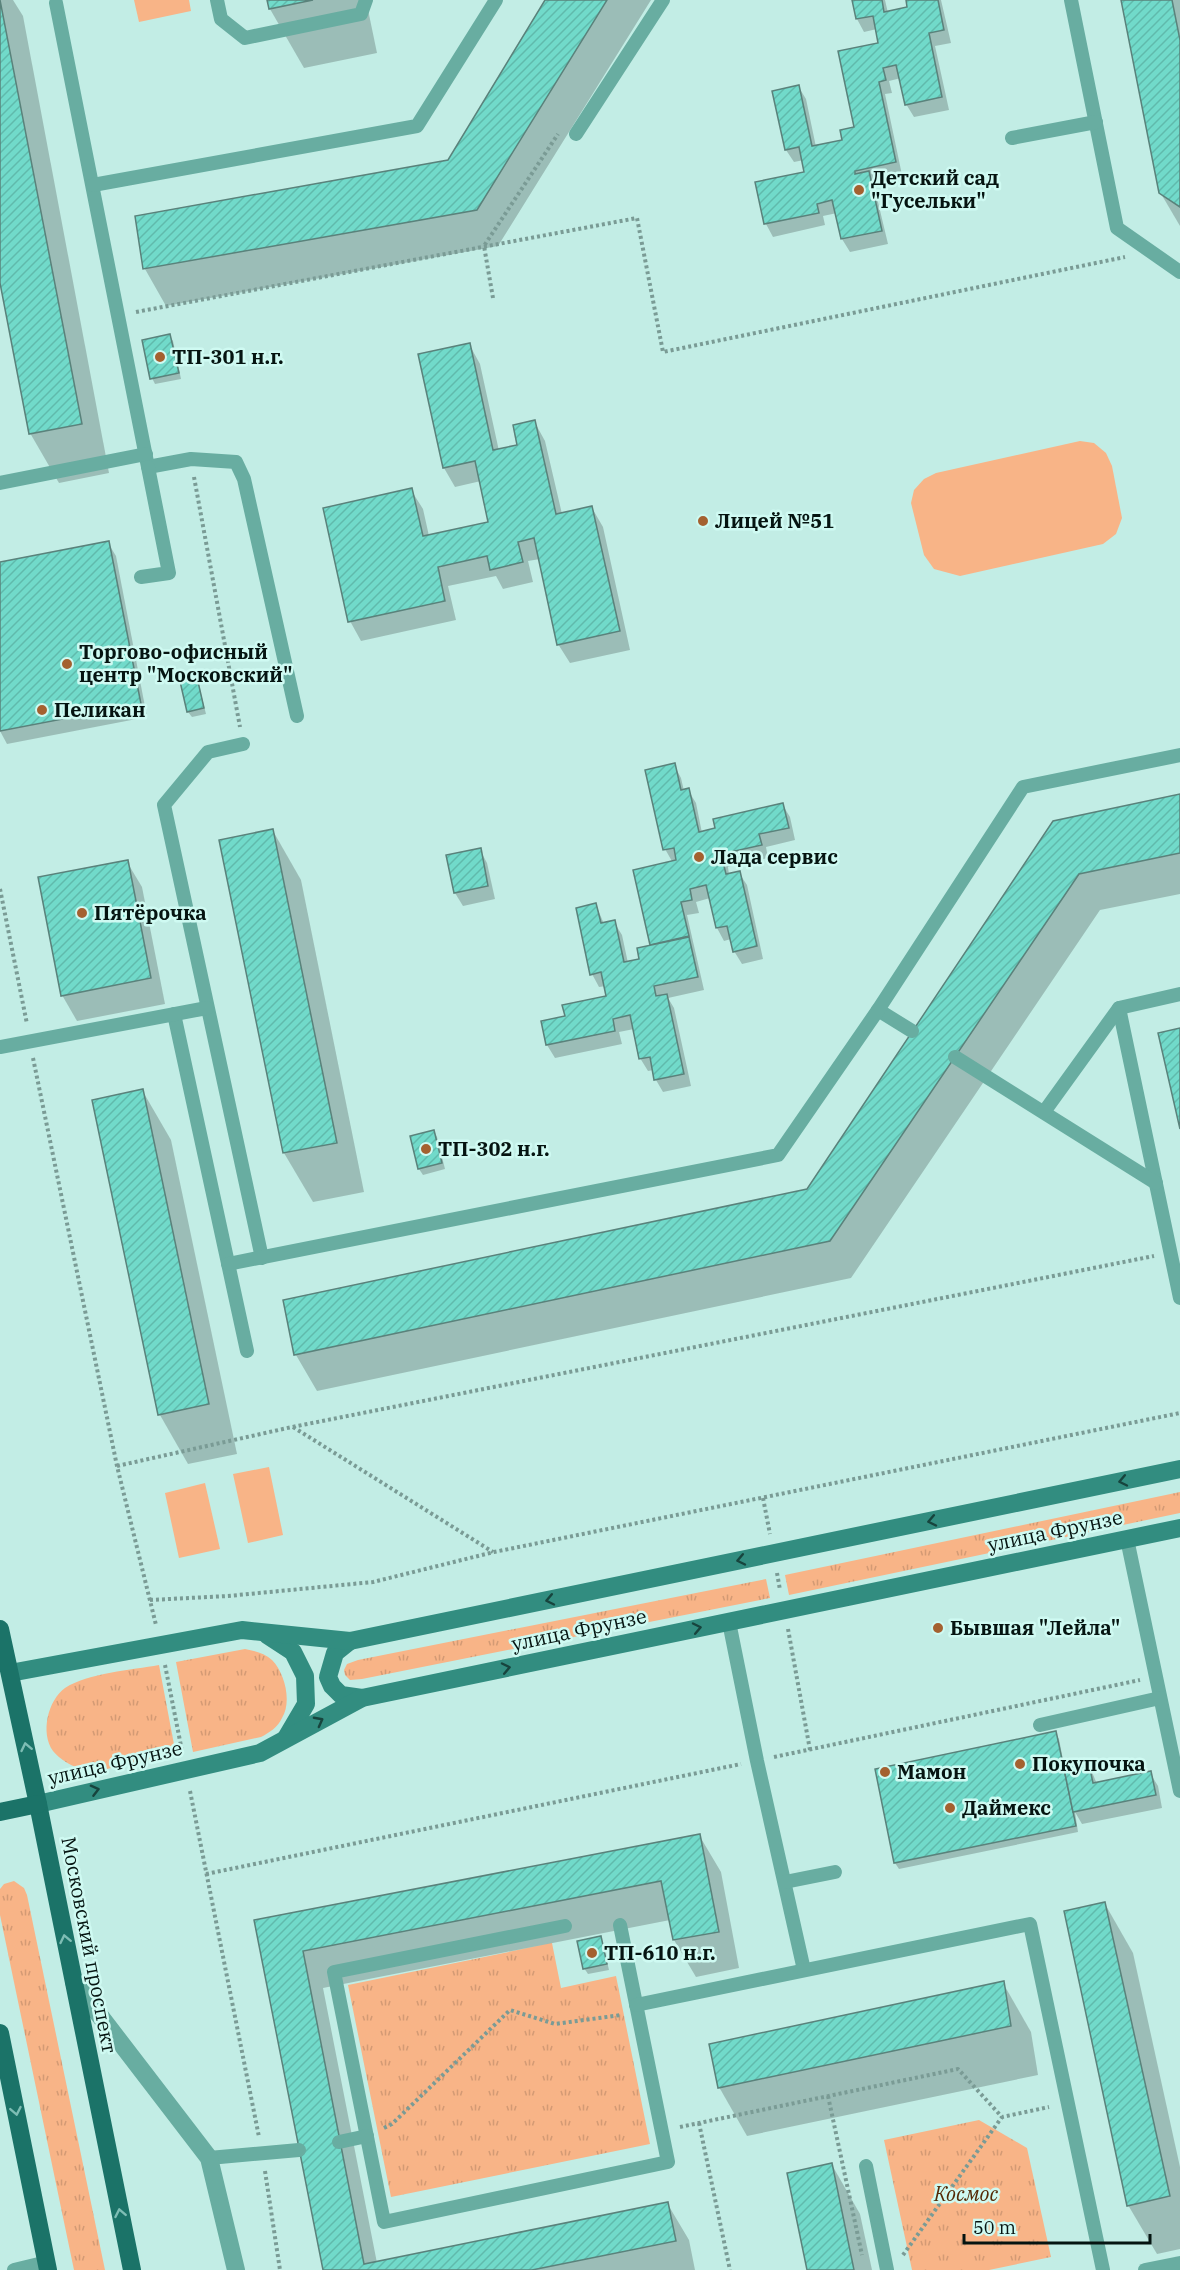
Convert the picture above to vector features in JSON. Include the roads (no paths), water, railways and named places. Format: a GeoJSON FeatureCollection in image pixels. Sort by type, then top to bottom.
{"type":"FeatureCollection","features":[{"type":"Feature","properties":{"kind":"main road","name":"улица Фрунзе"},"geometry":{"type":"LineString","coordinates":[[5,1674],[242,1630],[350,1641],[1180,1469]]}},
{"type":"Feature","properties":{"kind":"main road","name":"улица Фрунзе"},"geometry":{"type":"LineString","coordinates":[[0,1812],[260,1753],[362,1698],[1180,1528]]}},
{"type":"Feature","properties":{"kind":"main road","name":"Московский проспект"},"geometry":{"type":"LineString","coordinates":[[0,1629],[5,1674],[38,1804],[132,2270]]}},
{"type":"Feature","properties":{"kind":"main road"},"geometry":{"type":"LineString","coordinates":[[264,1633],[293,1652],[305,1676],[306,1704],[285,1739]]}},
{"type":"Feature","properties":{"kind":"main road"},"geometry":{"type":"LineString","coordinates":[[350,1641],[334,1653],[328,1677],[332,1686],[341,1695],[362,1698]]}},
{"type":"Feature","properties":{"kind":"main road"},"geometry":{"type":"LineString","coordinates":[[0,2033],[47,2266]]}},
{"type":"Feature","properties":{"kind":"street"},"geometry":{"type":"LineString","coordinates":[[74,1982],[209,2158],[236,2270]]}},
{"type":"Feature","properties":{"kind":"lane"},"geometry":{"type":"LineString","coordinates":[[217,0],[220,19],[244,38],[361,14],[366,0]]}},
{"type":"Feature","properties":{"kind":"lane"},"geometry":{"type":"LineString","coordinates":[[93,185],[417,126],[496,0]]}},
{"type":"Feature","properties":{"kind":"lane"},"geometry":{"type":"LineString","coordinates":[[1071,0],[1118,228],[1180,272]]}},
{"type":"Feature","properties":{"kind":"lane"},"geometry":{"type":"LineString","coordinates":[[576,134],[659,1]]}},
{"type":"Feature","properties":{"kind":"lane"},"geometry":{"type":"LineString","coordinates":[[56,3],[169,573],[141,577]]}},
{"type":"Feature","properties":{"kind":"lane"},"geometry":{"type":"LineString","coordinates":[[1012,138],[1096,122]]}},
{"type":"Feature","properties":{"kind":"lane"},"geometry":{"type":"LineString","coordinates":[[0,483],[147,461],[191,459],[236,462],[244,479],[297,716]]}},
{"type":"Feature","properties":{"kind":"lane"},"geometry":{"type":"LineString","coordinates":[[243,744],[208,752],[164,805],[262,1258]]}},
{"type":"Feature","properties":{"kind":"lane"},"geometry":{"type":"LineString","coordinates":[[228,1264],[778,1155],[878,1010],[1023,787],[1180,755]]}},
{"type":"Feature","properties":{"kind":"lane"},"geometry":{"type":"LineString","coordinates":[[1044,1112],[1119,1008],[1180,994]]}},
{"type":"Feature","properties":{"kind":"lane"},"geometry":{"type":"LineString","coordinates":[[0,1047],[207,1008]]}},
{"type":"Feature","properties":{"kind":"lane"},"geometry":{"type":"LineString","coordinates":[[1119,1008],[1180,1298]]}},
{"type":"Feature","properties":{"kind":"lane"},"geometry":{"type":"LineString","coordinates":[[878,1010],[912,1031]]}},
{"type":"Feature","properties":{"kind":"lane"},"geometry":{"type":"LineString","coordinates":[[174,1014],[248,1351]]}},
{"type":"Feature","properties":{"kind":"lane"},"geometry":{"type":"LineString","coordinates":[[955,1058],[1156,1183]]}},
{"type":"Feature","properties":{"kind":"lane"},"geometry":{"type":"LineString","coordinates":[[1128,1539],[1180,1791]]}},
{"type":"Feature","properties":{"kind":"lane"},"geometry":{"type":"LineString","coordinates":[[729,1622],[757,1761],[804,1970]]}},
{"type":"Feature","properties":{"kind":"lane"},"geometry":{"type":"LineString","coordinates":[[1040,1725],[1160,1698]]}},
{"type":"Feature","properties":{"kind":"lane"},"geometry":{"type":"LineString","coordinates":[[785,1882],[835,1872]]}},
{"type":"Feature","properties":{"kind":"lane"},"geometry":{"type":"LineString","coordinates":[[637,2009],[804,1970],[1030,1924],[1102,2270]]}},
{"type":"Feature","properties":{"kind":"lane"},"geometry":{"type":"LineString","coordinates":[[565,1926],[334,1971],[384,2222],[668,2162],[620,1925]]}},
{"type":"Feature","properties":{"kind":"lane"},"geometry":{"type":"LineString","coordinates":[[339,2142],[367,2136]]}},
{"type":"Feature","properties":{"kind":"lane"},"geometry":{"type":"LineString","coordinates":[[209,2158],[299,2150]]}},
{"type":"Feature","properties":{"kind":"lane"},"geometry":{"type":"LineString","coordinates":[[866,2166],[887,2269]]}},
{"type":"Feature","properties":{"kind":"lane"},"geometry":{"type":"LineString","coordinates":[[1145,2270],[1180,2263]]}},
{"type":"Feature","properties":{"kind":"lane"},"geometry":{"type":"LineString","coordinates":[[14,2270],[47,2266]]}},
{"type":"Feature","properties":{"kind":"place","name":"Детский сад \"Гусельки\""},"geometry":{"type":"Point","coordinates":[859,190]}},
{"type":"Feature","properties":{"kind":"place","name":"ТП-301 н.г."},"geometry":{"type":"Point","coordinates":[160,357]}},
{"type":"Feature","properties":{"kind":"place","name":"Лицей №51"},"geometry":{"type":"Point","coordinates":[703,521]}},
{"type":"Feature","properties":{"kind":"place","name":"Торгово-офисный центр \"Московский\""},"geometry":{"type":"Point","coordinates":[67,664]}},
{"type":"Feature","properties":{"kind":"place","name":"Пеликан"},"geometry":{"type":"Point","coordinates":[42,710]}},
{"type":"Feature","properties":{"kind":"place","name":"Лада сервис"},"geometry":{"type":"Point","coordinates":[699,857]}},
{"type":"Feature","properties":{"kind":"place","name":"Пятёрочка"},"geometry":{"type":"Point","coordinates":[82,913]}},
{"type":"Feature","properties":{"kind":"place","name":"ТП-302 н.г."},"geometry":{"type":"Point","coordinates":[426,1149]}},
{"type":"Feature","properties":{"kind":"place","name":"Бывшая \"Лейла\""},"geometry":{"type":"Point","coordinates":[938,1628]}},
{"type":"Feature","properties":{"kind":"place","name":"Покупочка"},"geometry":{"type":"Point","coordinates":[1020,1764]}},
{"type":"Feature","properties":{"kind":"place","name":"Мамон"},"geometry":{"type":"Point","coordinates":[885,1772]}},
{"type":"Feature","properties":{"kind":"place","name":"Даймекс"},"geometry":{"type":"Point","coordinates":[950,1808]}},
{"type":"Feature","properties":{"kind":"place","name":"ТП-610 н.г."},"geometry":{"type":"Point","coordinates":[592,1953]}},
{"type":"Feature","properties":{"kind":"park label","name":"Космос"},"geometry":{"type":"Point","coordinates":[966,2194]}}]}
